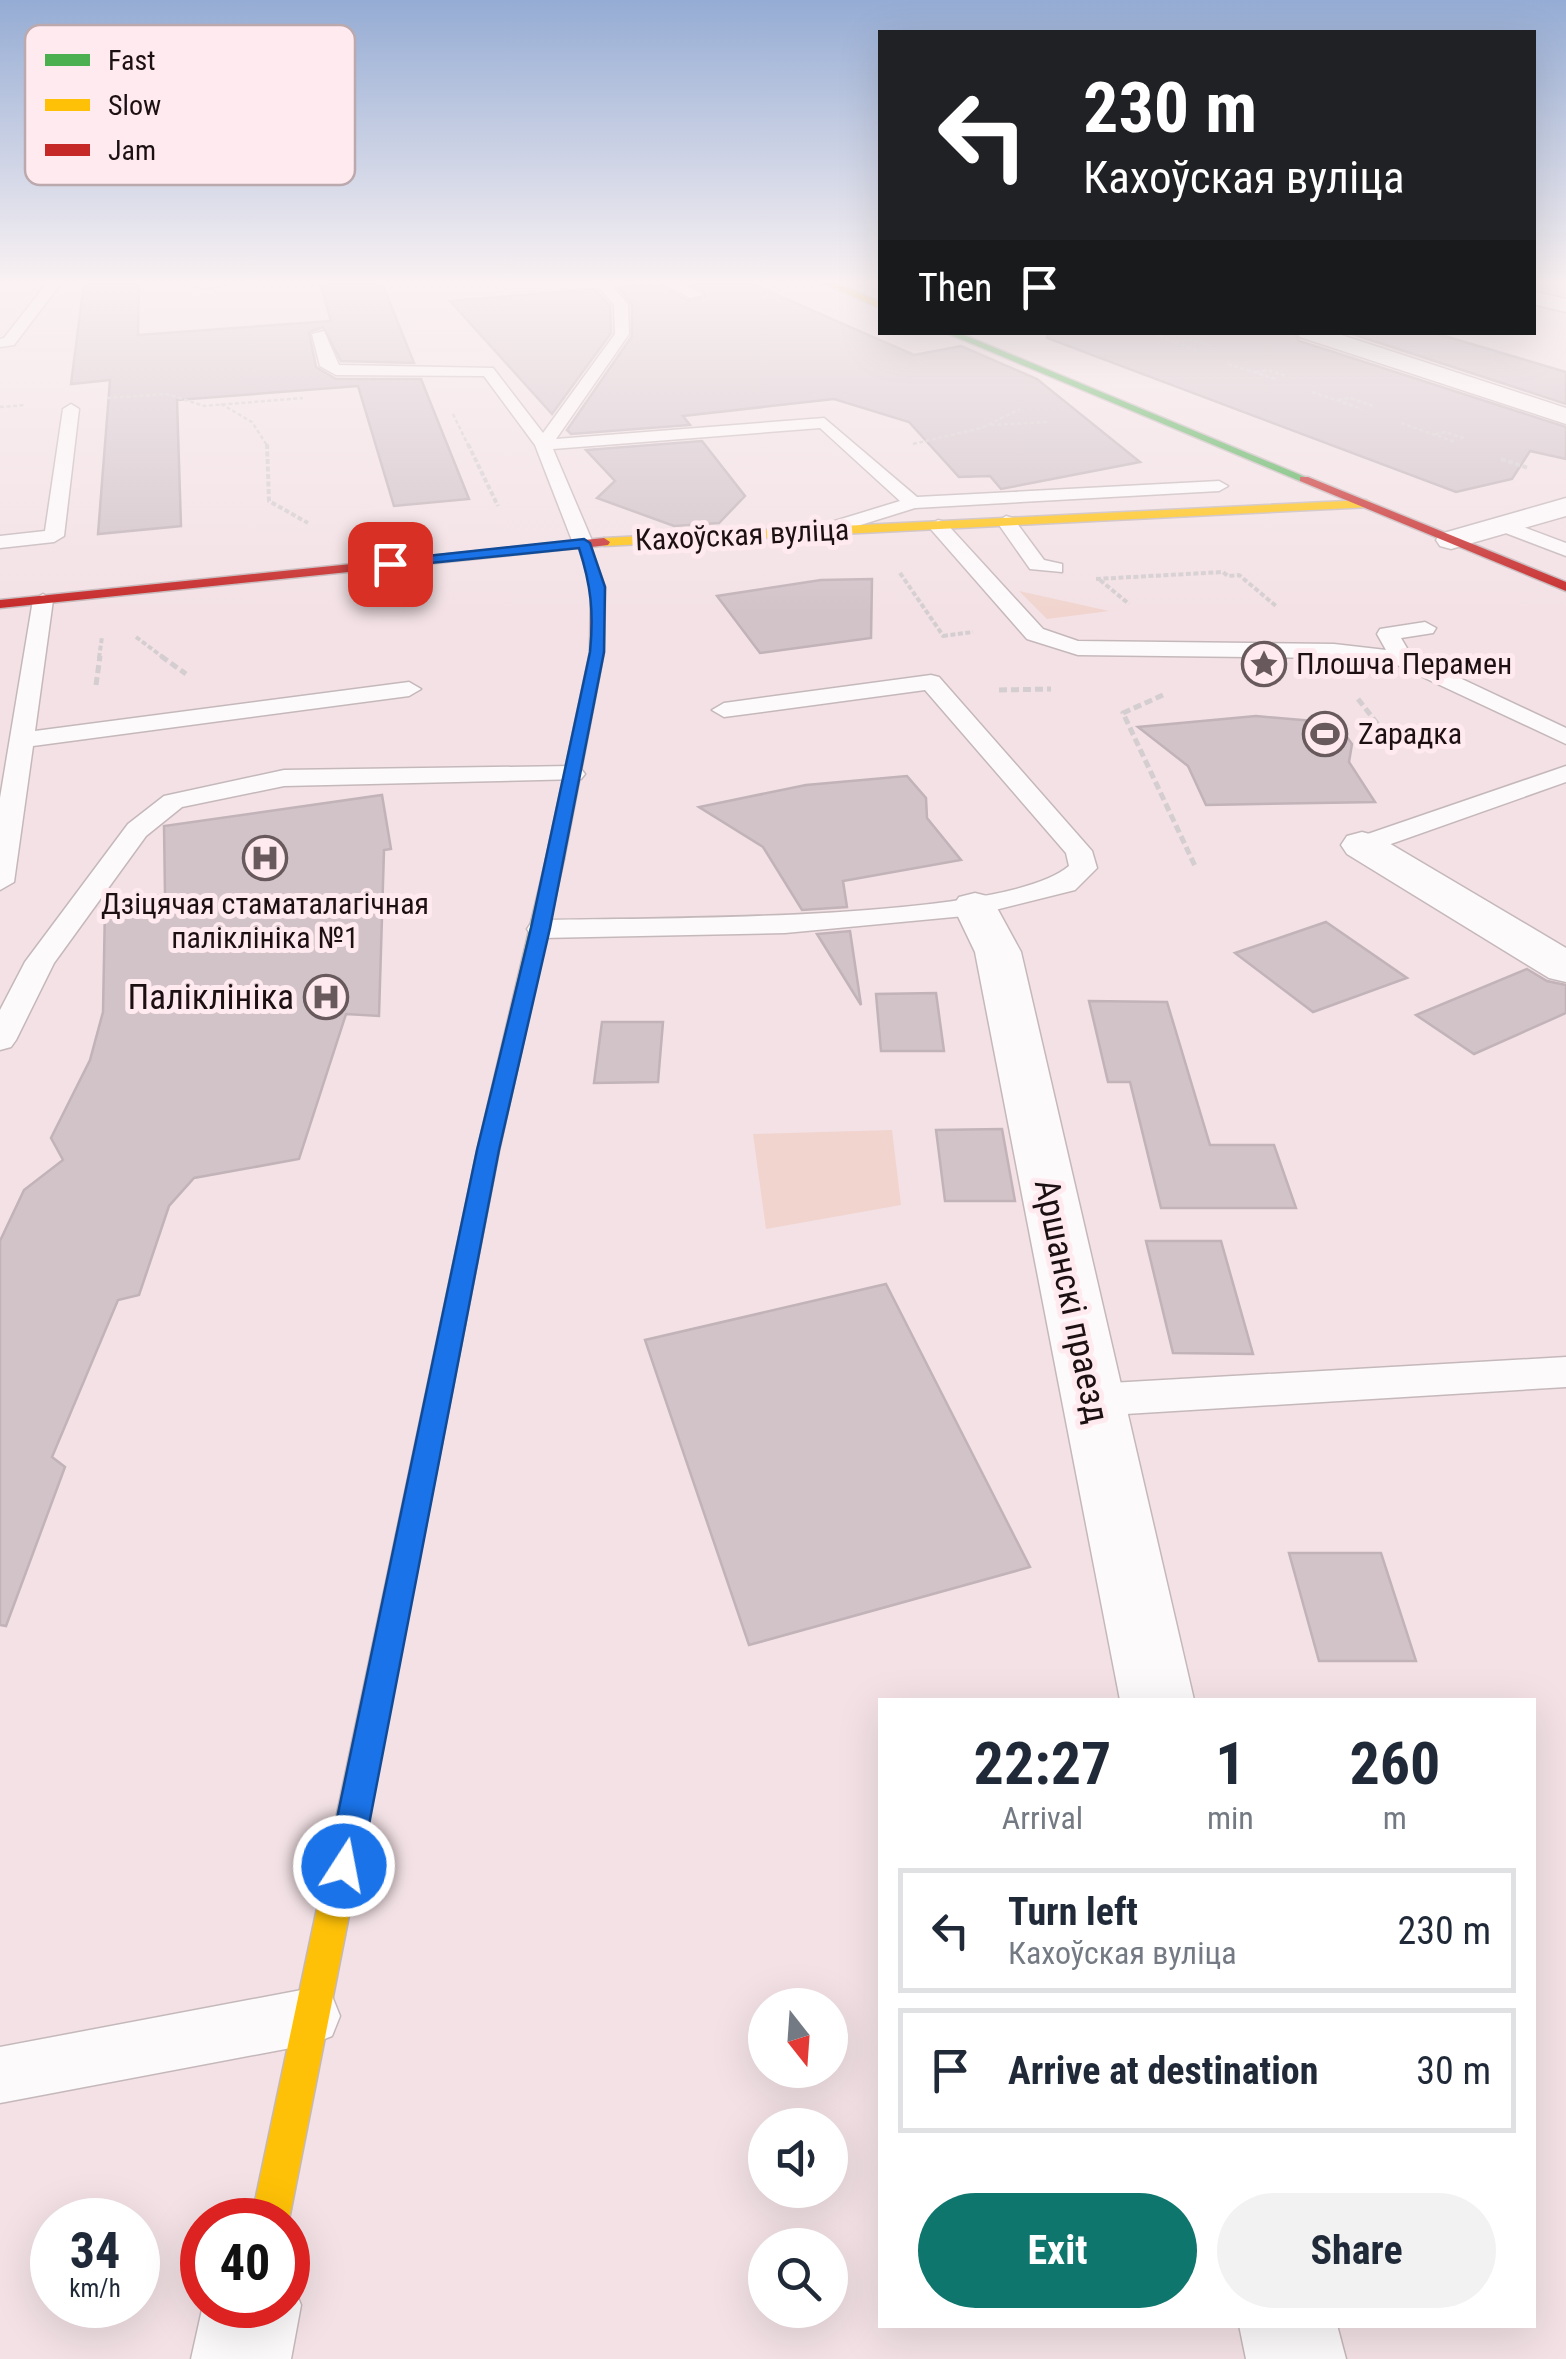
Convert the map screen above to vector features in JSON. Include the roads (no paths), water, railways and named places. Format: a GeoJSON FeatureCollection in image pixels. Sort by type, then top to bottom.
{"type":"FeatureCollection","features":[{"type":"Feature","properties":{"kind":"street"},"geometry":{"type":"LineString","coordinates":[[1096,393],[1566,588]]}},
{"type":"Feature","properties":{"kind":"street"},"geometry":{"type":"LineString","coordinates":[[1496,393],[1566,416]]}},
{"type":"Feature","properties":{"kind":"street","name":"Кахоўская вуліца"},"geometry":{"type":"LineString","coordinates":[[0,604],[584,543],[1366,504]]}},
{"type":"Feature","properties":{"kind":"street"},"geometry":{"type":"LineString","coordinates":[[1451,540],[1566,507]]}},
{"type":"Feature","properties":{"kind":"street"},"geometry":{"type":"LineString","coordinates":[[275,2198],[488,1150],[540,928],[597,652],[598,587],[584,543]]}},
{"type":"Feature","properties":{"kind":"street"},"geometry":{"type":"LineString","coordinates":[[1362,845],[1566,968]]}},
{"type":"Feature","properties":{"kind":"street","name":"Аршанскі праезд"},"geometry":{"type":"LineString","coordinates":[[975,906],[998,952],[1156,1698]]}},
{"type":"Feature","properties":{"kind":"street"},"geometry":{"type":"LineString","coordinates":[[241,2359],[247,2328]]}},
{"type":"Feature","properties":{"kind":"street"},"geometry":{"type":"LineString","coordinates":[[1289,2328],[1296,2359]]}},
{"type":"Feature","properties":{"kind":"lane"},"geometry":{"type":"LineString","coordinates":[[504,393],[543,446],[584,543]]}},
{"type":"Feature","properties":{"kind":"lane"},"geometry":{"type":"LineString","coordinates":[[543,446],[580,393]]}},
{"type":"Feature","properties":{"kind":"lane"},"geometry":{"type":"LineString","coordinates":[[0,542],[54,536],[71,409]]}},
{"type":"Feature","properties":{"kind":"lane"},"geometry":{"type":"LineString","coordinates":[[543,446],[824,423],[913,502]]}},
{"type":"Feature","properties":{"kind":"lane"},"geometry":{"type":"LineString","coordinates":[[822,531],[913,502],[1218,486]]}},
{"type":"Feature","properties":{"kind":"lane"},"geometry":{"type":"LineString","coordinates":[[1006,522],[1037,566],[1056,568]]}},
{"type":"Feature","properties":{"kind":"lane"},"geometry":{"type":"LineString","coordinates":[[1502,525],[1566,550]]}},
{"type":"Feature","properties":{"kind":"lane"},"geometry":{"type":"LineString","coordinates":[[938,526],[1026,626],[1048,642],[1078,648],[1334,651],[1402,659],[1566,737]]}},
{"type":"Feature","properties":{"kind":"lane"},"geometry":{"type":"LineString","coordinates":[[0,882],[43,600]]}},
{"type":"Feature","properties":{"kind":"lane"},"geometry":{"type":"LineString","coordinates":[[1402,659],[1388,634],[1425,628]]}},
{"type":"Feature","properties":{"kind":"lane"},"geometry":{"type":"LineString","coordinates":[[540,928],[786,924],[975,906],[1066,884],[1083,868],[1079,851],[931,682],[724,710]]}},
{"type":"Feature","properties":{"kind":"lane"},"geometry":{"type":"LineString","coordinates":[[21,740],[409,689]]}},
{"type":"Feature","properties":{"kind":"lane"},"geometry":{"type":"LineString","coordinates":[[0,1040],[40,962],[138,830],[173,802],[284,778],[572,774]]}},
{"type":"Feature","properties":{"kind":"lane"},"geometry":{"type":"LineString","coordinates":[[1362,845],[1566,774]]}},
{"type":"Feature","properties":{"kind":"lane"},"geometry":{"type":"LineString","coordinates":[[1093,1400],[1566,1372]]}},
{"type":"Feature","properties":{"kind":"lane"},"geometry":{"type":"LineString","coordinates":[[0,2075],[313,2016]]}},
{"type":"Feature","properties":{"kind":"place","name":"Плошча Перамен"},"geometry":{"type":"Point","coordinates":[1264,664]}},
{"type":"Feature","properties":{"kind":"place","name":"Zарадка"},"geometry":{"type":"Point","coordinates":[1325,734]}},
{"type":"Feature","properties":{"kind":"place","name":"Дзіцячая стаматалагічная паліклініка №1"},"geometry":{"type":"Point","coordinates":[265,858]}},
{"type":"Feature","properties":{"kind":"place","name":"Паліклініка"},"geometry":{"type":"Point","coordinates":[326,997]}}]}
